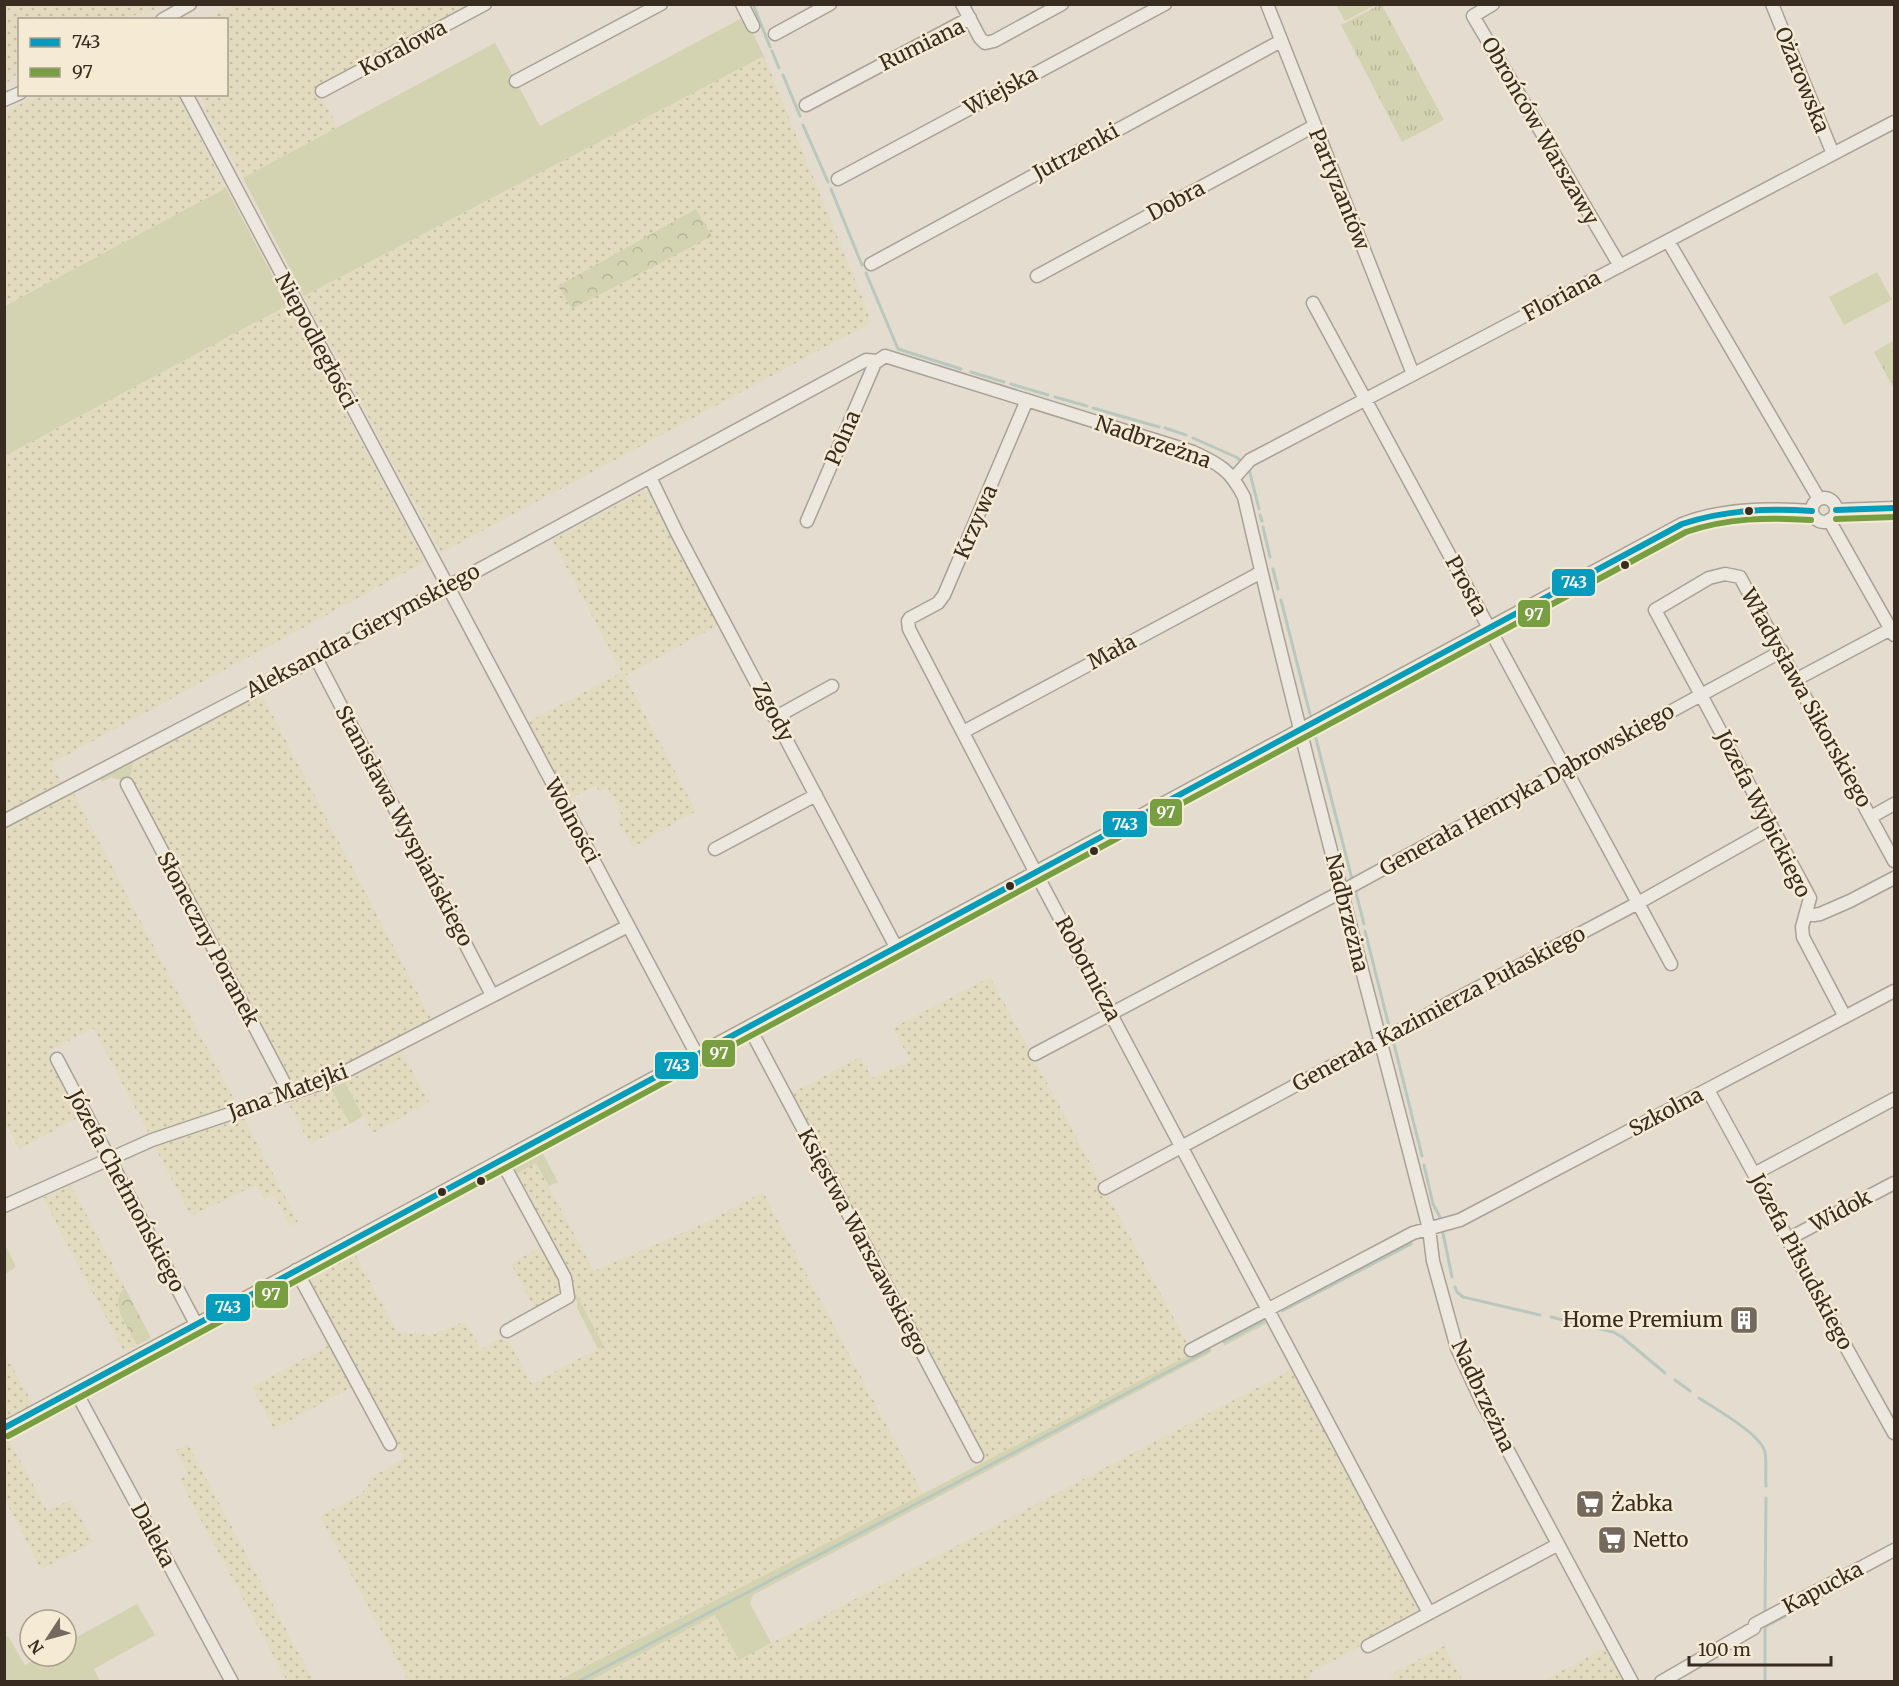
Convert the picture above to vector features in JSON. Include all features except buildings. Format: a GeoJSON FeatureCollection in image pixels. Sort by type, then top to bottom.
{"type":"FeatureCollection","features":[{"type":"Feature","properties":{"kind":"street"},"geometry":{"type":"LineString","coordinates":[[166,18],[190,4]]}},
{"type":"Feature","properties":{"kind":"street","name":"Koralowa"},"geometry":{"type":"LineString","coordinates":[[322,91],[485,4]]}},
{"type":"Feature","properties":{"kind":"street"},"geometry":{"type":"LineString","coordinates":[[516,81],[661,4]]}},
{"type":"Feature","properties":{"kind":"street"},"geometry":{"type":"LineString","coordinates":[[742,4],[753,26]]}},
{"type":"Feature","properties":{"kind":"street"},"geometry":{"type":"LineString","coordinates":[[775,34],[830,4]]}},
{"type":"Feature","properties":{"kind":"street"},"geometry":{"type":"LineString","coordinates":[[962,4],[970,18]]}},
{"type":"Feature","properties":{"kind":"street","name":"Rumiana"},"geometry":{"type":"LineString","coordinates":[[806,105],[970,18],[980,38],[986,43],[994,41],[1062,4]]}},
{"type":"Feature","properties":{"kind":"street","name":"Wiejska"},"geometry":{"type":"LineString","coordinates":[[838,179],[1165,4]]}},
{"type":"Feature","properties":{"kind":"street","name":"Partyzantów"},"geometry":{"type":"LineString","coordinates":[[1266,4],[1413,374]]}},
{"type":"Feature","properties":{"kind":"street","name":"Obrońców Warszawy"},"geometry":{"type":"LineString","coordinates":[[1493,4],[1473,16],[1620,266]]}},
{"type":"Feature","properties":{"kind":"street","name":"Ożarowska"},"geometry":{"type":"LineString","coordinates":[[1772,4],[1833,154]]}},
{"type":"Feature","properties":{"kind":"street","name":"Jutrzenki"},"geometry":{"type":"LineString","coordinates":[[871,264],[1281,41]]}},
{"type":"Feature","properties":{"kind":"street"},"geometry":{"type":"LineString","coordinates":[[4,100],[18,94]]}},
{"type":"Feature","properties":{"kind":"street","name":"Niepodległości"},"geometry":{"type":"LineString","coordinates":[[187,96],[447,587]]}},
{"type":"Feature","properties":{"kind":"street","name":"Floriana"},"geometry":{"type":"LineString","coordinates":[[1242,469],[1365,399],[1894,122]]}},
{"type":"Feature","properties":{"kind":"street","name":"Dobra"},"geometry":{"type":"LineString","coordinates":[[1037,276],[1314,126]]}},
{"type":"Feature","properties":{"kind":"street"},"geometry":{"type":"LineString","coordinates":[[1668,241],[1819,499]]}},
{"type":"Feature","properties":{"kind":"street","name":"Prosta"},"geometry":{"type":"LineString","coordinates":[[1313,303],[1671,964]]}},
{"type":"Feature","properties":{"kind":"street","name":"Nadbrzeżna"},"geometry":{"type":"LineString","coordinates":[[879,359],[885,356],[1242,469],[1244,497],[1299,729],[1321,804],[1341,892],[1429,1228],[1433,1261],[1457,1348],[1482,1402],[1632,1682]]}},
{"type":"Feature","properties":{"kind":"street","name":"Aleksandra Gierymskiego"},"geometry":{"type":"LineString","coordinates":[[4,821],[316,658],[866,360],[879,359]]}},
{"type":"Feature","properties":{"kind":"street","name":"Polna"},"geometry":{"type":"LineString","coordinates":[[807,521],[879,359]]}},
{"type":"Feature","properties":{"kind":"street","name":"Krzywa"},"geometry":{"type":"LineString","coordinates":[[909,629],[910,618],[938,603],[945,595],[1027,400]]}},
{"type":"Feature","properties":{"kind":"street","name":"Zgody"},"geometry":{"type":"LineString","coordinates":[[650,477],[676,533],[776,717],[896,947]]}},
{"type":"Feature","properties":{"kind":"street"},"geometry":{"type":"LineString","coordinates":[[1797,679],[1893,632],[1832,515],[1830,500],[1819,499],[1814,504],[1812,511],[1818,520],[1832,515],[1894,508]]}},
{"type":"Feature","properties":{"kind":"street"},"geometry":{"type":"LineString","coordinates":[[4,1428],[1668,531],[1714,513],[1812,511]]}},
{"type":"Feature","properties":{"kind":"street","name":"Mała"},"geometry":{"type":"LineString","coordinates":[[963,732],[1256,575],[1261,570]]}},
{"type":"Feature","properties":{"kind":"street","name":"Władysława Sikorskiego"},"geometry":{"type":"LineString","coordinates":[[1701,695],[1655,610],[1708,578],[1725,574],[1740,577],[1894,861]]}},
{"type":"Feature","properties":{"kind":"street","name":"Wolności"},"geometry":{"type":"LineString","coordinates":[[447,587],[697,1055]]}},
{"type":"Feature","properties":{"kind":"street","name":"Robotnicza"},"geometry":{"type":"LineString","coordinates":[[909,629],[1035,872],[1429,1613]]}},
{"type":"Feature","properties":{"kind":"street"},"geometry":{"type":"LineString","coordinates":[[1701,695],[1782,651]]}},
{"type":"Feature","properties":{"kind":"street","name":"Stanisława Wyspiańskiego"},"geometry":{"type":"LineString","coordinates":[[316,658],[492,995]]}},
{"type":"Feature","properties":{"kind":"street"},"geometry":{"type":"LineString","coordinates":[[776,717],[832,686]]}},
{"type":"Feature","properties":{"kind":"street","name":"Generała Henryka Dąbrowskiego"},"geometry":{"type":"LineString","coordinates":[[1035,1054],[1341,892],[1701,695]]}},
{"type":"Feature","properties":{"kind":"street","name":"Józefa Wybickiego"},"geometry":{"type":"LineString","coordinates":[[1701,695],[1810,898],[1802,927],[1803,937],[1845,1017]]}},
{"type":"Feature","properties":{"kind":"street","name":"Słoneczny Poranek"},"geometry":{"type":"LineString","coordinates":[[127,784],[290,1094]]}},
{"type":"Feature","properties":{"kind":"street"},"geometry":{"type":"LineString","coordinates":[[715,849],[816,795]]}},
{"type":"Feature","properties":{"kind":"street"},"geometry":{"type":"LineString","coordinates":[[1871,817],[1894,804]]}},
{"type":"Feature","properties":{"kind":"street","name":"Generała Kazimierza Pułaskiego"},"geometry":{"type":"LineString","coordinates":[[1105,1188],[1638,903],[1771,828]]}},
{"type":"Feature","properties":{"kind":"street"},"geometry":{"type":"LineString","coordinates":[[1806,914],[1820,914],[1894,878]]}},
{"type":"Feature","properties":{"kind":"street","name":"Jana Matejki"},"geometry":{"type":"LineString","coordinates":[[4,1206],[152,1140],[331,1080],[628,926]]}},
{"type":"Feature","properties":{"kind":"street","name":"Szkolna"},"geometry":{"type":"LineString","coordinates":[[1191,1350],[1267,1309],[1429,1228],[1460,1220],[1894,991]]}},
{"type":"Feature","properties":{"kind":"street","name":"Księstwa Warszawskiego"},"geometry":{"type":"LineString","coordinates":[[749,1027],[977,1456]]}},
{"type":"Feature","properties":{"kind":"street","name":"Józefa Chełmońskiego"},"geometry":{"type":"LineString","coordinates":[[57,1059],[196,1324]]}},
{"type":"Feature","properties":{"kind":"street","name":"Józefa Piłsudskiego"},"geometry":{"type":"LineString","coordinates":[[1708,1090],[1813,1288],[1894,1433]]}},
{"type":"Feature","properties":{"kind":"street"},"geometry":{"type":"LineString","coordinates":[[1754,1174],[1894,1099]]}},
{"type":"Feature","properties":{"kind":"street"},"geometry":{"type":"LineString","coordinates":[[501,1160],[565,1278],[568,1297],[507,1331]]}},
{"type":"Feature","properties":{"kind":"street","name":"Widok"},"geometry":{"type":"LineString","coordinates":[[1788,1239],[1894,1183]]}},
{"type":"Feature","properties":{"kind":"street"},"geometry":{"type":"LineString","coordinates":[[296,1270],[390,1444]]}},
{"type":"Feature","properties":{"kind":"street","name":"Daleka"},"geometry":{"type":"LineString","coordinates":[[75,1390],[232,1682]]}},
{"type":"Feature","properties":{"kind":"street"},"geometry":{"type":"LineString","coordinates":[[1368,1646],[1557,1545]]}},
{"type":"Feature","properties":{"kind":"street","name":"Kapucka"},"geometry":{"type":"LineString","coordinates":[[1661,1682],[1754,1628],[1755,1624],[1894,1550]]}},
{"type":"Feature","properties":{"kind":"shaded area"},"geometry":{"type":"Polygon","coordinates":[[[5,4],[163,4],[150,12],[122,18],[18,18],[18,73],[6,84],[5,89],[5,4]]]}},
{"type":"Feature","properties":{"kind":"shaded area"},"geometry":{"type":"Polygon","coordinates":[[[235,5],[468,5],[316,88],[338,127],[243,178],[204,107],[206,105],[201,96],[228,96],[228,18],[208,18],[235,5]]]}},
{"type":"Feature","properties":{"kind":"shaded area"},"geometry":{"type":"Polygon","coordinates":[[[764,56],[872,322],[441,553],[304,296],[764,56]]]}},
{"type":"Feature","properties":{"kind":"shaded area"},"geometry":{"type":"Polygon","coordinates":[[[35,96],[178,96],[226,188],[5,306],[5,112],[35,96]]]}},
{"type":"Feature","properties":{"kind":"shaded area"},"geometry":{"type":"Polygon","coordinates":[[[288,305],[425,562],[52,763],[63,786],[5,817],[5,456],[288,305]]]}},
{"type":"Feature","properties":{"kind":"shaded area"},"geometry":{"type":"Polygon","coordinates":[[[650,491],[720,624],[625,676],[696,811],[633,847],[618,821],[622,815],[608,788],[599,792],[596,786],[569,799],[528,722],[622,672],[552,540],[642,492],[650,491]]]}},
{"type":"Feature","properties":{"kind":"shaded area"},"geometry":{"type":"Polygon","coordinates":[[[259,689],[432,1020],[342,1067],[337,1066],[325,1071],[323,1077],[300,1083],[290,1079],[130,776],[133,765],[130,758],[259,689]]]}},
{"type":"Feature","properties":{"kind":"shaded area"},"geometry":{"type":"Polygon","coordinates":[[[72,790],[237,1105],[149,1134],[93,1028],[49,1051],[50,1061],[79,1117],[19,1149],[5,1122],[5,826],[72,790]]]}},
{"type":"Feature","properties":{"kind":"shaded area"},"geometry":{"type":"Polygon","coordinates":[[[990,977],[1193,1354],[986,1461],[790,1094],[860,1057],[872,1078],[910,1060],[893,1028],[990,977]]]}},
{"type":"Feature","properties":{"kind":"shaded area"},"geometry":{"type":"Polygon","coordinates":[[[402,1052],[429,1102],[373,1133],[345,1082],[402,1052]]]}},
{"type":"Feature","properties":{"kind":"shaded area"},"geometry":{"type":"Polygon","coordinates":[[[331,1089],[350,1124],[310,1144],[288,1103],[331,1089]]]}},
{"type":"Feature","properties":{"kind":"shaded area"},"geometry":{"type":"Polygon","coordinates":[[[244,1118],[298,1222],[290,1226],[274,1195],[264,1200],[256,1185],[191,1216],[155,1147],[244,1118]]]}},
{"type":"Feature","properties":{"kind":"shaded area"},"geometry":{"type":"Polygon","coordinates":[[[536,1163],[594,1271],[701,1225],[763,1192],[923,1494],[555,1681],[408,1681],[320,1516],[360,1495],[370,1483],[368,1479],[404,1459],[307,1277],[354,1252],[398,1333],[432,1335],[465,1321],[481,1349],[500,1338],[510,1343],[532,1384],[604,1345],[517,1182],[518,1173],[536,1163]]]}},
{"type":"Feature","properties":{"kind":"shaded area"},"geometry":{"type":"Polygon","coordinates":[[[71,1185],[125,1288],[118,1297],[118,1308],[137,1345],[124,1352],[43,1198],[71,1185]]]}},
{"type":"Feature","properties":{"kind":"shaded area"},"geometry":{"type":"Polygon","coordinates":[[[543,1245],[562,1281],[562,1295],[535,1310],[511,1264],[543,1245]]]}},
{"type":"Feature","properties":{"kind":"shaded area"},"geometry":{"type":"Polygon","coordinates":[[[331,1344],[354,1386],[274,1429],[252,1387],[331,1344]]]}},
{"type":"Feature","properties":{"kind":"shaded area"},"geometry":{"type":"Polygon","coordinates":[[[4,1352],[33,1404],[5,1419],[4,1419],[4,1352]]]}},
{"type":"Feature","properties":{"kind":"shaded area"},"geometry":{"type":"Polygon","coordinates":[[[1293,1369],[1422,1605],[1418,1614],[1309,1674],[1313,1681],[590,1682],[715,1615],[739,1660],[1293,1369]]]}},
{"type":"Feature","properties":{"kind":"shaded area"},"geometry":{"type":"Polygon","coordinates":[[[9,1439],[47,1511],[71,1500],[94,1542],[41,1569],[5,1500],[5,1441],[9,1439]]]}},
{"type":"Feature","properties":{"kind":"shaded area"},"geometry":{"type":"Polygon","coordinates":[[[188,1444],[314,1681],[287,1681],[179,1479],[188,1474],[176,1450],[188,1444]]]}},
{"type":"Feature","properties":{"kind":"shaded area"},"geometry":{"type":"Polygon","coordinates":[[[1444,1646],[1463,1681],[1394,1681],[1390,1675],[1444,1646]]]}},
{"type":"Feature","properties":{"kind":"shaded area"},"geometry":{"type":"Polygon","coordinates":[[[1603,1649],[1624,1681],[1543,1681],[1603,1649]]]}},
{"type":"Feature","properties":{"kind":"green space"},"geometry":{"type":"Polygon","coordinates":[[[1336,5],[1375,5],[1345,21],[1336,5]]]}},
{"type":"Feature","properties":{"kind":"green space"},"geometry":{"type":"Polygon","coordinates":[[[1382,5],[1444,120],[1402,142],[1341,25],[1382,5]]]}},
{"type":"Feature","properties":{"kind":"green space"},"geometry":{"type":"Polygon","coordinates":[[[740,19],[748,23],[764,56],[304,296],[243,178],[495,43],[540,126],[740,19]]]}},
{"type":"Feature","properties":{"kind":"green space"},"geometry":{"type":"Polygon","coordinates":[[[226,188],[288,305],[5,456],[5,306],[226,188]]]}},
{"type":"Feature","properties":{"kind":"green space"},"geometry":{"type":"Polygon","coordinates":[[[696,209],[712,236],[572,309],[558,286],[696,209]]]}},
{"type":"Feature","properties":{"kind":"green space"},"geometry":{"type":"Polygon","coordinates":[[[1877,272],[1892,300],[1844,325],[1829,297],[1877,272]]]}},
{"type":"Feature","properties":{"kind":"green space"},"geometry":{"type":"Polygon","coordinates":[[[1894,340],[1894,389],[1874,352],[1894,340]]]}},
{"type":"Feature","properties":{"kind":"green space"},"geometry":{"type":"Polygon","coordinates":[[[130,758],[133,765],[130,776],[133,780],[127,783],[125,778],[120,780],[111,777],[102,782],[98,776],[130,758]]]}},
{"type":"Feature","properties":{"kind":"green space"},"geometry":{"type":"Polygon","coordinates":[[[345,1082],[363,1116],[350,1124],[331,1089],[345,1082]]]}},
{"type":"Feature","properties":{"kind":"green space"},"geometry":{"type":"Polygon","coordinates":[[[542,1152],[558,1182],[549,1186],[536,1163],[518,1173],[517,1182],[510,1169],[542,1152]]]}},
{"type":"Feature","properties":{"kind":"green space"},"geometry":{"type":"Polygon","coordinates":[[[5,1244],[16,1267],[4,1274],[5,1244]]]}},
{"type":"Feature","properties":{"kind":"green space"},"geometry":{"type":"Polygon","coordinates":[[[567,1277],[604,1346],[598,1349],[577,1308],[577,1301],[571,1294],[567,1277]]]}},
{"type":"Feature","properties":{"kind":"green space"},"geometry":{"type":"Polygon","coordinates":[[[125,1288],[146,1328],[131,1334],[118,1305],[120,1293],[125,1288]]]}},
{"type":"Feature","properties":{"kind":"green space"},"geometry":{"type":"Polygon","coordinates":[[[1262,1317],[1268,1323],[1224,1346],[1223,1337],[1262,1317]]]}},
{"type":"Feature","properties":{"kind":"green space"},"geometry":{"type":"Polygon","coordinates":[[[146,1328],[151,1338],[137,1345],[131,1334],[146,1328]]]}},
{"type":"Feature","properties":{"kind":"green space"},"geometry":{"type":"Polygon","coordinates":[[[1208,1345],[1212,1352],[753,1595],[750,1603],[771,1643],[739,1660],[715,1615],[590,1681],[555,1682],[923,1494],[1208,1345]]]}},
{"type":"Feature","properties":{"kind":"green space"},"geometry":{"type":"Polygon","coordinates":[[[137,1604],[155,1635],[94,1669],[100,1681],[5,1681],[5,1638],[8,1636],[18,1653],[18,1668],[78,1668],[78,1636],[137,1604]]]}},
{"type":"Feature","properties":{"kind":"waterway"},"geometry":{"type":"LineString","coordinates":[[753,4],[770,47]]}},
{"type":"Feature","properties":{"kind":"waterway"},"geometry":{"type":"LineString","coordinates":[[772,51],[779,68]]}},
{"type":"Feature","properties":{"kind":"waterway"},"geometry":{"type":"LineString","coordinates":[[783,75],[800,116]]}},
{"type":"Feature","properties":{"kind":"waterway"},"geometry":{"type":"LineString","coordinates":[[803,125],[828,182]]}},
{"type":"Feature","properties":{"kind":"waterway"},"geometry":{"type":"LineString","coordinates":[[831,189],[862,265]]}},
{"type":"Feature","properties":{"kind":"waterway"},"geometry":{"type":"LineString","coordinates":[[866,273],[898,349],[961,369]]}},
{"type":"Feature","properties":{"kind":"waterway"},"geometry":{"type":"LineString","coordinates":[[971,372],[1004,382]]}},
{"type":"Feature","properties":{"kind":"waterway"},"geometry":{"type":"LineString","coordinates":[[1011,384],[1048,395]]}},
{"type":"Feature","properties":{"kind":"waterway"},"geometry":{"type":"LineString","coordinates":[[1055,397],[1087,406]]}},
{"type":"Feature","properties":{"kind":"waterway"},"geometry":{"type":"LineString","coordinates":[[1093,408],[1159,427]]}},
{"type":"Feature","properties":{"kind":"waterway"},"geometry":{"type":"LineString","coordinates":[[1165,428],[1186,435]]}},
{"type":"Feature","properties":{"kind":"waterway"},"geometry":{"type":"LineString","coordinates":[[1193,438],[1236,457],[1242,462]]}},
{"type":"Feature","properties":{"kind":"waterway"},"geometry":{"type":"LineString","coordinates":[[1249,469],[1259,509]]}},
{"type":"Feature","properties":{"kind":"waterway"},"geometry":{"type":"LineString","coordinates":[[1260,515],[1262,521]]}},
{"type":"Feature","properties":{"kind":"waterway"},"geometry":{"type":"LineString","coordinates":[[1263,527],[1270,557]]}},
{"type":"Feature","properties":{"kind":"waterway"},"geometry":{"type":"LineString","coordinates":[[1273,569],[1278,589]]}},
{"type":"Feature","properties":{"kind":"waterway"},"geometry":{"type":"LineString","coordinates":[[1281,600],[1310,714]]}},
{"type":"Feature","properties":{"kind":"waterway"},"geometry":{"type":"LineString","coordinates":[[1314,731],[1352,879]]}},
{"type":"Feature","properties":{"kind":"waterway"},"geometry":{"type":"LineString","coordinates":[[1355,889],[1364,924]]}},
{"type":"Feature","properties":{"kind":"waterway"},"geometry":{"type":"LineString","coordinates":[[1365,931],[1390,1030]]}},
{"type":"Feature","properties":{"kind":"waterway"},"geometry":{"type":"LineString","coordinates":[[1393,1040],[1422,1156]]}},
{"type":"Feature","properties":{"kind":"waterway"},"geometry":{"type":"LineString","coordinates":[[1424,1165],[1433,1204],[1440,1217]]}},
{"type":"Feature","properties":{"kind":"waterway"},"geometry":{"type":"LineString","coordinates":[[1443,1233],[1452,1277]]}},
{"type":"Feature","properties":{"kind":"waterway"},"geometry":{"type":"LineString","coordinates":[[1282,1311],[1411,1244]]}},
{"type":"Feature","properties":{"kind":"waterway"},"geometry":{"type":"LineString","coordinates":[[1455,1287],[1463,1297],[1540,1315]]}},
{"type":"Feature","properties":{"kind":"waterway"},"geometry":{"type":"LineString","coordinates":[[1551,1317],[1613,1332],[1665,1373]]}},
{"type":"Feature","properties":{"kind":"waterway"},"geometry":{"type":"LineString","coordinates":[[1224,1342],[1264,1321]]}},
{"type":"Feature","properties":{"kind":"waterway"},"geometry":{"type":"LineString","coordinates":[[577,1682],[1209,1350]]}},
{"type":"Feature","properties":{"kind":"waterway"},"geometry":{"type":"LineString","coordinates":[[1675,1380],[1690,1391]]}},
{"type":"Feature","properties":{"kind":"waterway"},"geometry":{"type":"LineString","coordinates":[[1699,1398],[1747,1430],[1762,1445],[1766,1456],[1766,1486]]}},
{"type":"Feature","properties":{"kind":"waterway"},"geometry":{"type":"LineString","coordinates":[[1765,1614],[1766,1498]]}},
{"type":"Feature","properties":{"kind":"waterway"},"geometry":{"type":"LineString","coordinates":[[1765,1627],[1890,1559]]}},
{"type":"Feature","properties":{"kind":"waterway"},"geometry":{"type":"LineString","coordinates":[[1765,1627],[1765,1682]]}},
{"type":"Feature","properties":{"kind":"transit line","name":"743"},"geometry":{"type":"LineString","coordinates":[[1836,510],[1894,508]]}},
{"type":"Feature","properties":{"kind":"transit line","name":"743"},"geometry":{"type":"LineString","coordinates":[[4,1428],[1682,524],[1746,511],[1812,511]]}},
{"type":"Feature","properties":{"kind":"transit line","name":"97"},"geometry":{"type":"LineString","coordinates":[[1836,519],[1894,517]]}},
{"type":"Feature","properties":{"kind":"transit line","name":"97"},"geometry":{"type":"LineString","coordinates":[[8,1436],[1686,532],[1732,521],[1811,520]]}},
{"type":"Feature","properties":{"kind":"place","name":"Home Premium"},"geometry":{"type":"Point","coordinates":[1744,1320]}},
{"type":"Feature","properties":{"kind":"place","name":"Żabka"},"geometry":{"type":"Point","coordinates":[1590,1504]}},
{"type":"Feature","properties":{"kind":"place","name":"Netto"},"geometry":{"type":"Point","coordinates":[1612,1540]}}]}
